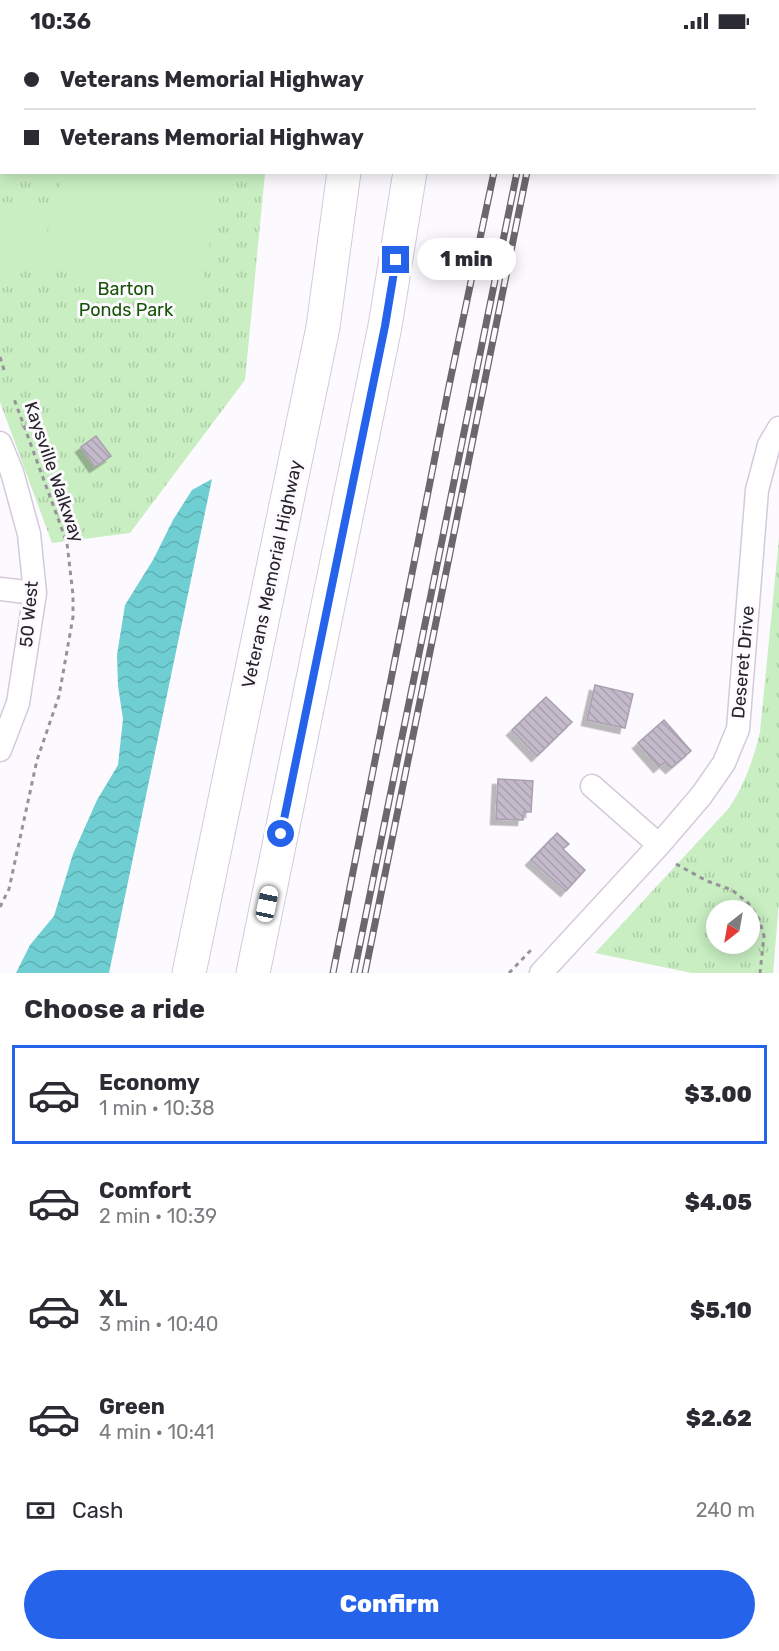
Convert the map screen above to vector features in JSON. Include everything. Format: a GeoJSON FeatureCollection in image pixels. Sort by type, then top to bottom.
{"type":"FeatureCollection","features":[{"type":"Feature","properties":{"kind":"highway","name":"Veterans Memorial Highway"},"geometry":{"type":"LineString","coordinates":[[189,973],[323,327],[344,174]]}},
{"type":"Feature","properties":{"kind":"highway"},"geometry":{"type":"LineString","coordinates":[[253,973],[385,326],[410,174]]}},
{"type":"Feature","properties":{"kind":"street","name":"Deseret Drive"},"geometry":{"type":"LineString","coordinates":[[541,973],[659,845],[701,796],[724,763],[738,729],[757,490],[769,445],[779,428]]}},
{"type":"Feature","properties":{"kind":"street","name":"50 West"},"geometry":{"type":"LineString","coordinates":[[0,443],[12,472],[30,534],[35,593],[18,703],[0,750]]}},
{"type":"Feature","properties":{"kind":"street"},"geometry":{"type":"LineString","coordinates":[[0,589],[35,593]]}},
{"type":"Feature","properties":{"kind":"street"},"geometry":{"type":"LineString","coordinates":[[592,786],[659,845]]}},
{"type":"Feature","properties":{"kind":"path"},"geometry":{"type":"LineString","coordinates":[[0,357],[5,373]]}},
{"type":"Feature","properties":{"kind":"path","name":"Kaysville Walkway"},"geometry":{"type":"LineString","coordinates":[[0,907],[9,889],[37,760],[59,696],[73,617],[67,543],[13,396]]}},
{"type":"Feature","properties":{"kind":"path"},"geometry":{"type":"LineString","coordinates":[[675,864],[707,881],[732,890],[748,903],[759,919],[764,936],[760,973]]}},
{"type":"Feature","properties":{"kind":"path"},"geometry":{"type":"LineString","coordinates":[[509,973],[532,949]]}},
{"type":"Feature","properties":{"kind":"green space","name":"Barton Ponds Park"},"geometry":{"type":"Polygon","coordinates":[[[0,174],[265,174],[245,380],[130,533],[52,543],[0,402],[0,174]]]}},
{"type":"Feature","properties":{"kind":"green space"},"geometry":{"type":"Polygon","coordinates":[[[63,174],[224,174],[198,303],[41,264],[63,174]]]}},
{"type":"Feature","properties":{"kind":"green space"},"geometry":{"type":"Polygon","coordinates":[[[0,202],[52,206],[39,273],[0,265],[0,202]]]}},
{"type":"Feature","properties":{"kind":"green space"},"geometry":{"type":"Polygon","coordinates":[[[779,538],[779,902],[773,973],[692,973],[595,953],[729,808],[740,790],[760,732],[779,538]]]}},
{"type":"Feature","properties":{"kind":"water"},"geometry":{"type":"Polygon","coordinates":[[[212,479],[109,973],[16,973],[30,945],[54,916],[73,854],[97,800],[118,765],[123,719],[118,686],[117,655],[125,605],[192,490],[212,479]]]}},
{"type":"Feature","properties":{"kind":"building"},"geometry":{"type":"Polygon","coordinates":[[[96,436],[111,456],[95,467],[81,447],[96,436]]]}},
{"type":"Feature","properties":{"kind":"building"},"geometry":{"type":"Polygon","coordinates":[[[595,685],[633,694],[625,728],[587,720],[595,685]]]}},
{"type":"Feature","properties":{"kind":"building"},"geometry":{"type":"Polygon","coordinates":[[[546,697],[572,722],[537,756],[512,730],[546,697]]]}},
{"type":"Feature","properties":{"kind":"building"},"geometry":{"type":"Polygon","coordinates":[[[664,720],[691,751],[671,768],[665,762],[659,767],[638,743],[664,720]]]}},
{"type":"Feature","properties":{"kind":"building"},"geometry":{"type":"Polygon","coordinates":[[[498,779],[533,781],[531,812],[524,812],[523,820],[496,819],[498,779]]]}},
{"type":"Feature","properties":{"kind":"building"},"geometry":{"type":"Polygon","coordinates":[[[557,833],[569,844],[563,849],[585,870],[566,891],[531,860],[557,833]]]}},
{"type":"Feature","properties":{"kind":"railway"},"geometry":{"type":"LineString","coordinates":[[333,973],[449,386],[494,174]]}},
{"type":"Feature","properties":{"kind":"railway"},"geometry":{"type":"LineString","coordinates":[[354,973],[517,174]]}},
{"type":"Feature","properties":{"kind":"railway"},"geometry":{"type":"LineString","coordinates":[[365,973],[527,174]]}},
{"type":"Feature","properties":{"kind":"route"},"geometry":{"type":"LineString","coordinates":[[281,834],[385,326],[396,260]]}}]}
